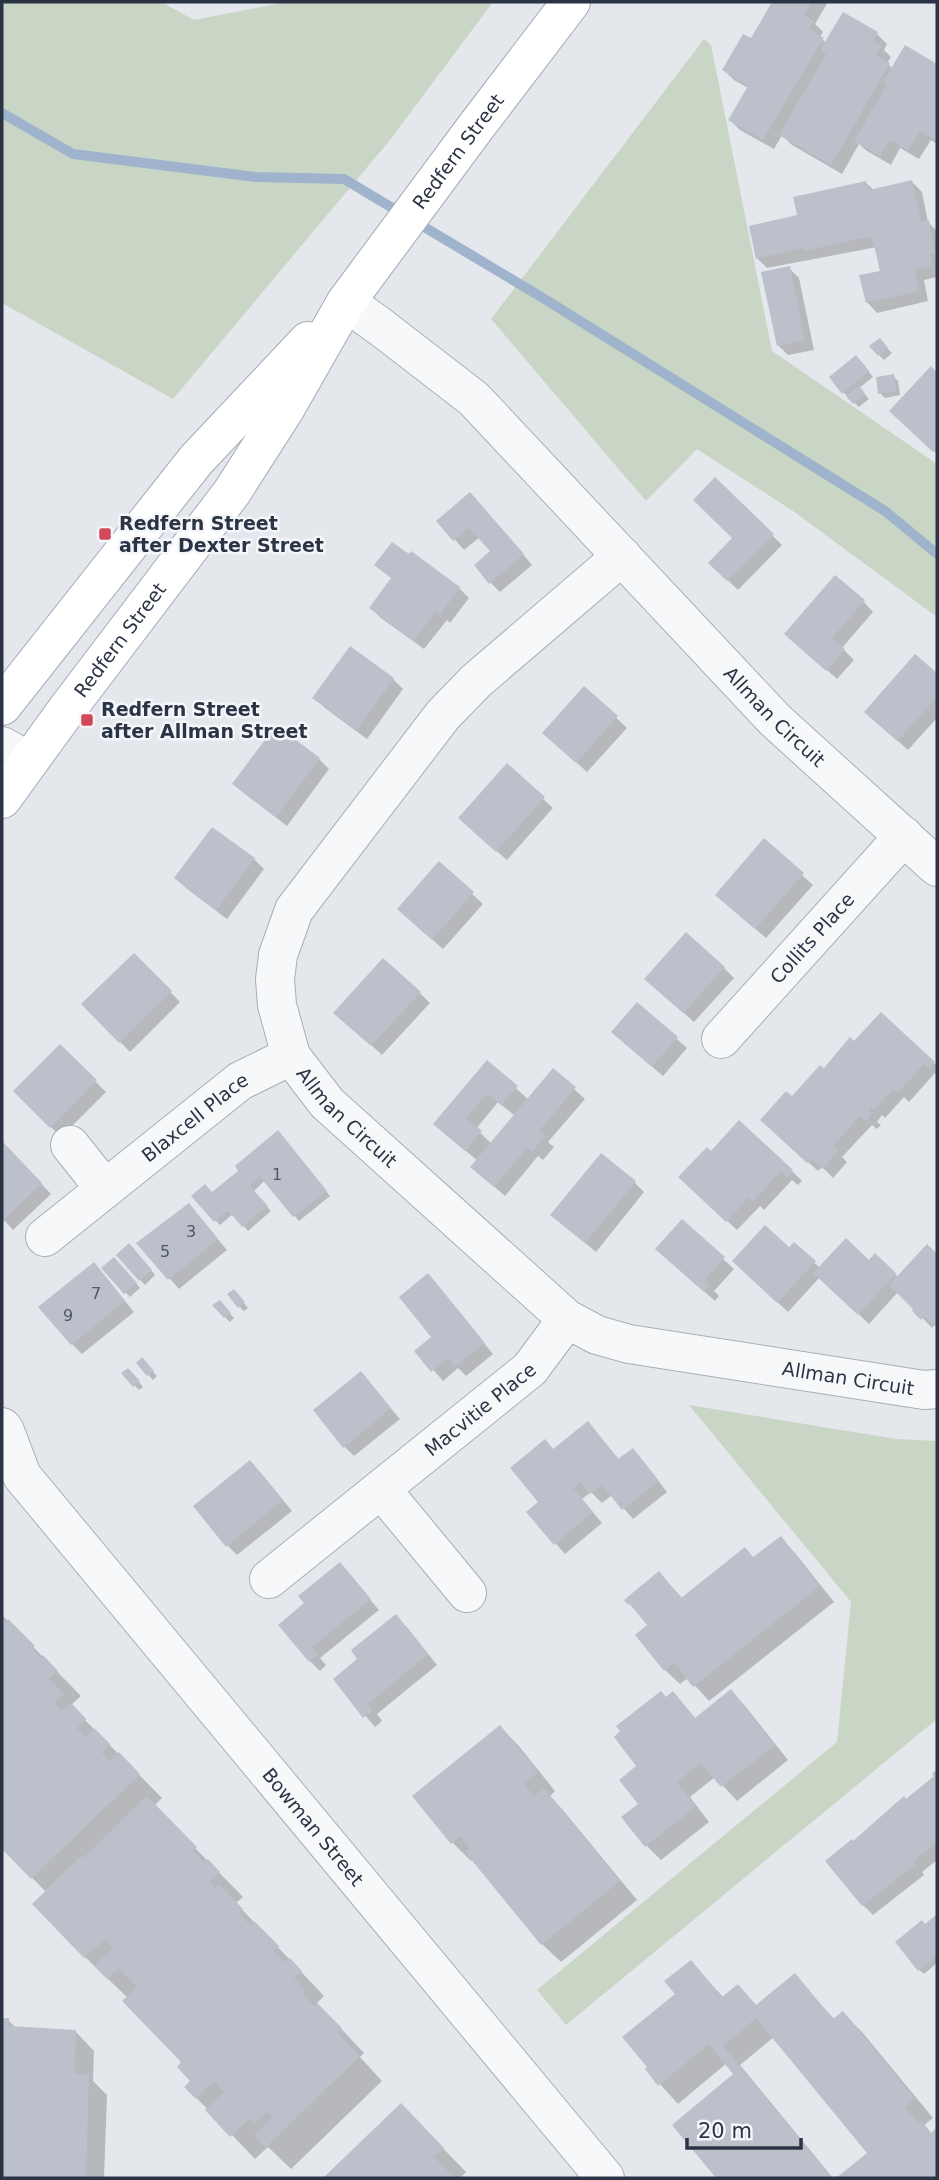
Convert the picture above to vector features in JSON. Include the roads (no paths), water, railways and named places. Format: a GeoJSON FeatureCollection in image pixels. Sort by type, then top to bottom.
{"type":"FeatureCollection","features":[{"type":"Feature","properties":{"kind":"main road","name":"Redfern Street"},"geometry":{"type":"LineString","coordinates":[[2,799],[15,754],[232,492],[285,409],[346,302],[571,2]]}},
{"type":"Feature","properties":{"kind":"main road","name":"Redfern Street"},"geometry":{"type":"LineString","coordinates":[[2,706],[196,460],[346,302]]}},
{"type":"Feature","properties":{"kind":"street","name":"Allman Circuit"},"geometry":{"type":"LineString","coordinates":[[346,302],[474,399],[775,720],[937,867]]}},
{"type":"Feature","properties":{"kind":"street","name":"Allman Circuit"},"geometry":{"type":"LineString","coordinates":[[622,556],[476,681],[443,715],[294,910],[278,955],[275,979],[277,1005],[291,1056],[327,1103],[567,1319],[597,1335],[629,1344],[924,1390],[937,1389]]}},
{"type":"Feature","properties":{"kind":"street","name":"Collits Place"},"geometry":{"type":"LineString","coordinates":[[721,1039],[904,836]]}},
{"type":"Feature","properties":{"kind":"street","name":"Blaxcell Place"},"geometry":{"type":"LineString","coordinates":[[45,1237],[240,1081],[291,1056]]}},
{"type":"Feature","properties":{"kind":"street"},"geometry":{"type":"LineString","coordinates":[[70,1145],[105,1189]]}},
{"type":"Feature","properties":{"kind":"street","name":"Macvitie Place"},"geometry":{"type":"LineString","coordinates":[[269,1579],[530,1369],[567,1319]]}},
{"type":"Feature","properties":{"kind":"street","name":"Bowman Street"},"geometry":{"type":"LineString","coordinates":[[2,1427],[12,1471],[589,2172]]}},
{"type":"Feature","properties":{"kind":"street"},"geometry":{"type":"LineString","coordinates":[[381,1489],[467,1593]]}},
{"type":"Feature","properties":{"kind":"waterway"},"geometry":{"type":"LineString","coordinates":[[2,113],[73,154],[256,177],[344,179],[543,298],[885,511],[937,554]]}},
{"type":"Feature","properties":{"kind":"place","name":"Redfern Street after Dexter Street"},"geometry":{"type":"Point","coordinates":[105,534]}},
{"type":"Feature","properties":{"kind":"place","name":"Redfern Street after Allman Street"},"geometry":{"type":"Point","coordinates":[87,720]}}]}
